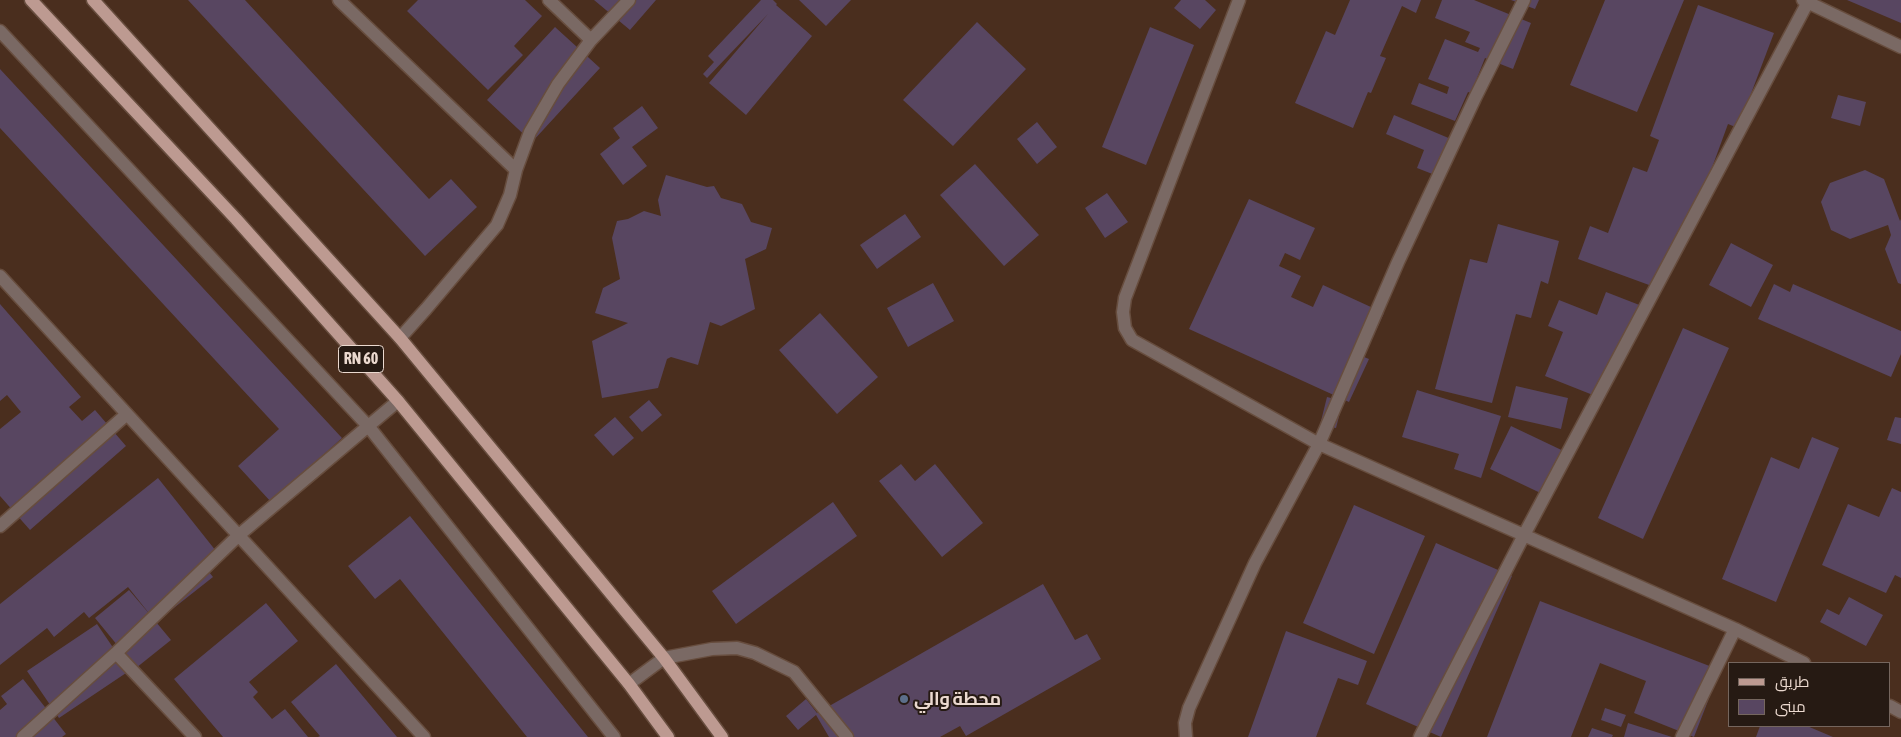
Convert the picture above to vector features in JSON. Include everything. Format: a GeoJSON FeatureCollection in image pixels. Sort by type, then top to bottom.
{"type":"FeatureCollection","features":[{"type":"Feature","properties":{"kind":"main road","name":"RN 60"},"geometry":{"type":"LineString","coordinates":[[32,0],[236,219],[398,401],[629,684],[668,737]]}},
{"type":"Feature","properties":{"kind":"main road","name":"RN 60"},"geometry":{"type":"LineString","coordinates":[[93,0],[400,338],[664,658],[722,737]]}},
{"type":"Feature","properties":{"kind":"street"},"geometry":{"type":"LineString","coordinates":[[339,0],[516,170]]}},
{"type":"Feature","properties":{"kind":"street"},"geometry":{"type":"LineString","coordinates":[[549,0],[591,40]]}},
{"type":"Feature","properties":{"kind":"street"},"geometry":{"type":"LineString","coordinates":[[400,338],[497,225],[510,195],[516,170],[530,132],[558,84],[591,40],[629,0]]}},
{"type":"Feature","properties":{"kind":"street"},"geometry":{"type":"LineString","coordinates":[[1239,0],[1125,298],[1123,312],[1125,328],[1132,340],[1319,444],[1735,629],[1802,662]]}},
{"type":"Feature","properties":{"kind":"street"},"geometry":{"type":"LineString","coordinates":[[1186,737],[1185,723],[1189,708],[1250,572],[1319,444],[1398,262],[1475,98],[1524,0]]}},
{"type":"Feature","properties":{"kind":"street"},"geometry":{"type":"LineString","coordinates":[[1420,737],[1524,535],[1806,1],[1901,47]]}},
{"type":"Feature","properties":{"kind":"street"},"geometry":{"type":"LineString","coordinates":[[0,31],[368,427],[614,737]]}},
{"type":"Feature","properties":{"kind":"street"},"geometry":{"type":"LineString","coordinates":[[0,276],[424,737]]}},
{"type":"Feature","properties":{"kind":"street"},"geometry":{"type":"LineString","coordinates":[[23,737],[116,653],[239,535],[398,401]]}},
{"type":"Feature","properties":{"kind":"street"},"geometry":{"type":"LineString","coordinates":[[1,523],[127,414]]}},
{"type":"Feature","properties":{"kind":"street"},"geometry":{"type":"LineString","coordinates":[[1682,737],[1735,629]]}},
{"type":"Feature","properties":{"kind":"street"},"geometry":{"type":"LineString","coordinates":[[629,684],[664,658],[712,649],[737,648],[755,652],[794,672],[847,737]]}},
{"type":"Feature","properties":{"kind":"street"},"geometry":{"type":"LineString","coordinates":[[116,653],[194,737]]}},
{"type":"Feature","properties":{"kind":"building"},"geometry":{"type":"Polygon","coordinates":[[[188,0],[245,0],[429,199],[451,179],[477,207],[425,256],[188,0]]]}},
{"type":"Feature","properties":{"kind":"building"},"geometry":{"type":"Polygon","coordinates":[[[418,0],[525,0],[542,16],[514,46],[523,55],[488,90],[407,11],[418,0]]]}},
{"type":"Feature","properties":{"kind":"building"},"geometry":{"type":"Polygon","coordinates":[[[594,0],[656,0],[630,30],[594,0]]]}},
{"type":"Feature","properties":{"kind":"building"},"geometry":{"type":"Polygon","coordinates":[[[761,0],[773,0],[776,5],[812,36],[746,115],[709,83],[768,14],[707,78],[703,74],[714,62],[708,56],[761,0]]]}},
{"type":"Feature","properties":{"kind":"building"},"geometry":{"type":"Polygon","coordinates":[[[799,0],[851,0],[826,26],[799,0]]]}},
{"type":"Feature","properties":{"kind":"building"},"geometry":{"type":"Polygon","coordinates":[[[1181,0],[1205,0],[1216,10],[1200,29],[1174,8],[1181,0]]]}},
{"type":"Feature","properties":{"kind":"building"},"geometry":{"type":"Polygon","coordinates":[[[1350,0],[1421,0],[1416,13],[1402,6],[1380,56],[1386,58],[1371,93],[1368,92],[1353,128],[1295,103],[1326,31],[1335,35],[1350,0]]]}},
{"type":"Feature","properties":{"kind":"building"},"geometry":{"type":"Polygon","coordinates":[[[1442,0],[1474,0],[1531,23],[1513,69],[1485,58],[1471,93],[1468,92],[1455,121],[1411,104],[1419,83],[1447,94],[1449,87],[1428,79],[1445,39],[1478,52],[1480,48],[1465,42],[1470,32],[1435,18],[1442,0]]]}},
{"type":"Feature","properties":{"kind":"building"},"geometry":{"type":"Polygon","coordinates":[[[1511,0],[1539,0],[1535,9],[1511,0]]]}},
{"type":"Feature","properties":{"kind":"building"},"geometry":{"type":"Polygon","coordinates":[[[1605,0],[1684,0],[1637,112],[1570,85],[1605,0]]]}},
{"type":"Feature","properties":{"kind":"building"},"geometry":{"type":"Polygon","coordinates":[[[1847,0],[1901,0],[1901,23],[1847,0]]]}},
{"type":"Feature","properties":{"kind":"building"},"geometry":{"type":"Polygon","coordinates":[[[1698,5],[1774,33],[1738,128],[1728,124],[1684,244],[1660,289],[1578,259],[1590,226],[1608,233],[1633,167],[1647,172],[1659,140],[1650,136],[1698,5]]]}},
{"type":"Feature","properties":{"kind":"building"},"geometry":{"type":"Polygon","coordinates":[[[977,22],[1026,69],[953,146],[903,100],[977,22]]]}},
{"type":"Feature","properties":{"kind":"building"},"geometry":{"type":"Polygon","coordinates":[[[555,27],[600,68],[532,142],[487,100],[555,27]]]}},
{"type":"Feature","properties":{"kind":"building"},"geometry":{"type":"Polygon","coordinates":[[[1150,27],[1194,45],[1146,165],[1102,147],[1150,27]]]}},
{"type":"Feature","properties":{"kind":"building"},"geometry":{"type":"Polygon","coordinates":[[[0,69],[342,438],[271,502],[238,466],[279,429],[0,128],[0,69]]]}},
{"type":"Feature","properties":{"kind":"building"},"geometry":{"type":"Polygon","coordinates":[[[1838,95],[1866,102],[1860,126],[1831,118],[1838,95]]]}},
{"type":"Feature","properties":{"kind":"building"},"geometry":{"type":"Polygon","coordinates":[[[642,106],[658,128],[632,147],[647,166],[623,185],[600,154],[620,138],[613,128],[642,106]]]}},
{"type":"Feature","properties":{"kind":"building"},"geometry":{"type":"Polygon","coordinates":[[[1394,115],[1458,142],[1435,175],[1417,168],[1424,150],[1386,134],[1394,115]]]}},
{"type":"Feature","properties":{"kind":"building"},"geometry":{"type":"Polygon","coordinates":[[[1037,122],[1057,147],[1037,164],[1017,139],[1037,122]]]}},
{"type":"Feature","properties":{"kind":"building"},"geometry":{"type":"Polygon","coordinates":[[[975,164],[1039,235],[1004,266],[940,195],[975,164]]]}},
{"type":"Feature","properties":{"kind":"building"},"geometry":{"type":"Polygon","coordinates":[[[1865,170],[1884,179],[1900,221],[1901,219],[1901,284],[1898,283],[1885,249],[1891,235],[1888,225],[1850,239],[1831,230],[1821,202],[1830,183],[1865,170]]]}},
{"type":"Feature","properties":{"kind":"building"},"geometry":{"type":"Polygon","coordinates":[[[666,175],[707,187],[714,186],[721,198],[742,204],[751,222],[772,228],[766,249],[745,259],[755,309],[721,326],[710,322],[698,365],[671,357],[667,359],[658,388],[602,398],[592,341],[628,323],[595,313],[603,288],[620,279],[612,238],[617,221],[628,219],[644,211],[661,216],[658,200],[666,175]]]}},
{"type":"Feature","properties":{"kind":"building"},"geometry":{"type":"Polygon","coordinates":[[[1107,193],[1128,222],[1105,238],[1085,208],[1107,193]]]}},
{"type":"Feature","properties":{"kind":"building"},"geometry":{"type":"Polygon","coordinates":[[[1249,199],[1315,228],[1300,260],[1285,253],[1279,266],[1301,276],[1291,297],[1313,307],[1323,285],[1384,313],[1364,357],[1369,359],[1349,402],[1189,329],[1249,199]]]}},
{"type":"Feature","properties":{"kind":"building"},"geometry":{"type":"Polygon","coordinates":[[[905,214],[921,237],[877,269],[860,245],[905,214]]]}},
{"type":"Feature","properties":{"kind":"building"},"geometry":{"type":"Polygon","coordinates":[[[1498,224],[1559,241],[1548,284],[1541,281],[1531,318],[1516,314],[1492,403],[1435,389],[1470,259],[1487,263],[1498,224]]]}},
{"type":"Feature","properties":{"kind":"building"},"geometry":{"type":"Polygon","coordinates":[[[1731,243],[1773,265],[1751,307],[1709,285],[1731,243]]]}},
{"type":"Feature","properties":{"kind":"building"},"geometry":{"type":"Polygon","coordinates":[[[933,283],[954,321],[908,347],[887,308],[933,283]]]}},
{"type":"Feature","properties":{"kind":"building"},"geometry":{"type":"Polygon","coordinates":[[[1774,284],[1790,292],[1793,284],[1901,331],[1901,354],[1891,377],[1758,319],[1774,284]]]}},
{"type":"Feature","properties":{"kind":"building"},"geometry":{"type":"Polygon","coordinates":[[[1606,292],[1642,306],[1603,399],[1545,376],[1563,332],[1548,326],[1559,300],[1597,315],[1606,292]]]}},
{"type":"Feature","properties":{"kind":"building"},"geometry":{"type":"Polygon","coordinates":[[[0,304],[81,397],[69,407],[82,421],[95,410],[126,446],[30,530],[0,496],[0,429],[21,412],[7,395],[0,401],[0,304]]]}},
{"type":"Feature","properties":{"kind":"building"},"geometry":{"type":"Polygon","coordinates":[[[820,313],[878,377],[837,414],[779,350],[820,313]]]}},
{"type":"Feature","properties":{"kind":"building"},"geometry":{"type":"Polygon","coordinates":[[[1683,328],[1729,348],[1643,539],[1598,518],[1683,328]]]}},
{"type":"Feature","properties":{"kind":"building"},"geometry":{"type":"Polygon","coordinates":[[[1516,386],[1568,398],[1561,429],[1508,417],[1516,386]]]}},
{"type":"Feature","properties":{"kind":"building"},"geometry":{"type":"Polygon","coordinates":[[[1417,390],[1501,416],[1481,478],[1454,469],[1459,454],[1402,437],[1417,390]]]}},
{"type":"Feature","properties":{"kind":"building"},"geometry":{"type":"Polygon","coordinates":[[[1327,397],[1343,401],[1336,428],[1320,425],[1327,397]]]}},
{"type":"Feature","properties":{"kind":"building"},"geometry":{"type":"Polygon","coordinates":[[[649,400],[662,415],[642,432],[629,417],[649,400]]]}},
{"type":"Feature","properties":{"kind":"building"},"geometry":{"type":"Polygon","coordinates":[[[615,417],[634,438],[613,456],[594,435],[615,417]]]}},
{"type":"Feature","properties":{"kind":"building"},"geometry":{"type":"Polygon","coordinates":[[[1895,417],[1901,418],[1901,444],[1887,440],[1895,417]]]}},
{"type":"Feature","properties":{"kind":"building"},"geometry":{"type":"Polygon","coordinates":[[[1511,426],[1572,455],[1551,498],[1490,469],[1511,426]]]}},
{"type":"Feature","properties":{"kind":"building"},"geometry":{"type":"Polygon","coordinates":[[[1812,437],[1839,448],[1776,602],[1722,579],[1771,457],[1799,469],[1812,437]]]}},
{"type":"Feature","properties":{"kind":"building"},"geometry":{"type":"Polygon","coordinates":[[[901,464],[915,481],[935,464],[983,523],[942,557],[879,481],[901,464]]]}},
{"type":"Feature","properties":{"kind":"building"},"geometry":{"type":"Polygon","coordinates":[[[158,478],[216,551],[202,563],[213,577],[156,622],[171,640],[136,668],[95,618],[129,590],[152,617],[128,587],[89,618],[84,612],[54,637],[47,628],[0,665],[0,604],[158,478]]]}},
{"type":"Feature","properties":{"kind":"building"},"geometry":{"type":"Polygon","coordinates":[[[1892,488],[1901,492],[1901,578],[1895,575],[1886,593],[1822,565],[1848,504],[1879,517],[1892,488]]]}},
{"type":"Feature","properties":{"kind":"building"},"geometry":{"type":"Polygon","coordinates":[[[833,502],[857,536],[736,624],[712,591],[833,502]]]}},
{"type":"Feature","properties":{"kind":"building"},"geometry":{"type":"Polygon","coordinates":[[[1354,505],[1425,536],[1374,654],[1303,623],[1354,505]]]}},
{"type":"Feature","properties":{"kind":"building"},"geometry":{"type":"Polygon","coordinates":[[[410,516],[588,737],[527,737],[400,579],[375,599],[348,566],[410,516]]]}},
{"type":"Feature","properties":{"kind":"building"},"geometry":{"type":"Polygon","coordinates":[[[1436,543],[1512,576],[1441,737],[1366,704],[1436,543]]]}},
{"type":"Feature","properties":{"kind":"building"},"geometry":{"type":"Polygon","coordinates":[[[1043,584],[1075,640],[1087,634],[1101,659],[966,736],[960,726],[940,737],[829,737],[816,715],[798,730],[786,716],[806,699],[817,713],[1043,584]]]}},
{"type":"Feature","properties":{"kind":"building"},"geometry":{"type":"Polygon","coordinates":[[[1849,597],[1883,615],[1866,646],[1820,622],[1827,609],[1839,615],[1849,597]]]}},
{"type":"Feature","properties":{"kind":"building"},"geometry":{"type":"Polygon","coordinates":[[[1540,601],[1720,670],[1694,737],[1634,713],[1646,681],[1600,663],[1571,737],[1487,737],[1540,601]]]}},
{"type":"Feature","properties":{"kind":"building"},"geometry":{"type":"Polygon","coordinates":[[[266,603],[298,641],[249,682],[258,692],[253,697],[272,719],[285,709],[308,737],[223,737],[174,679],[266,603]]]}},
{"type":"Feature","properties":{"kind":"building"},"geometry":{"type":"Polygon","coordinates":[[[97,624],[129,671],[59,718],[27,671],[97,624]]]}},
{"type":"Feature","properties":{"kind":"building"},"geometry":{"type":"Polygon","coordinates":[[[1286,631],[1367,661],[1358,685],[1338,678],[1316,737],[1248,737],[1286,631]]]}},
{"type":"Feature","properties":{"kind":"building"},"geometry":{"type":"Polygon","coordinates":[[[336,664],[397,737],[318,737],[320,736],[291,702],[336,664]]]}},
{"type":"Feature","properties":{"kind":"building"},"geometry":{"type":"Polygon","coordinates":[[[23,679],[66,734],[62,737],[0,737],[0,710],[7,704],[1,696],[23,679]]]}},
{"type":"Feature","properties":{"kind":"building"},"geometry":{"type":"Polygon","coordinates":[[[1605,708],[1626,715],[1621,727],[1601,720],[1605,708]]]}},
{"type":"Feature","properties":{"kind":"building"},"geometry":{"type":"Polygon","coordinates":[[[1628,723],[1672,737],[1624,737],[1628,723]]]}},
{"type":"Feature","properties":{"kind":"building"},"geometry":{"type":"Polygon","coordinates":[[[1760,727],[1809,727],[1833,737],[1756,737],[1760,727]]]}},
{"type":"Feature","properties":{"kind":"building"},"geometry":{"type":"Polygon","coordinates":[[[1592,728],[1613,735],[1612,737],[1588,737],[1592,728]]]}},
{"type":"Feature","properties":{"kind":"place","name":"محطة والي"},"geometry":{"type":"Point","coordinates":[904,699]}}]}
